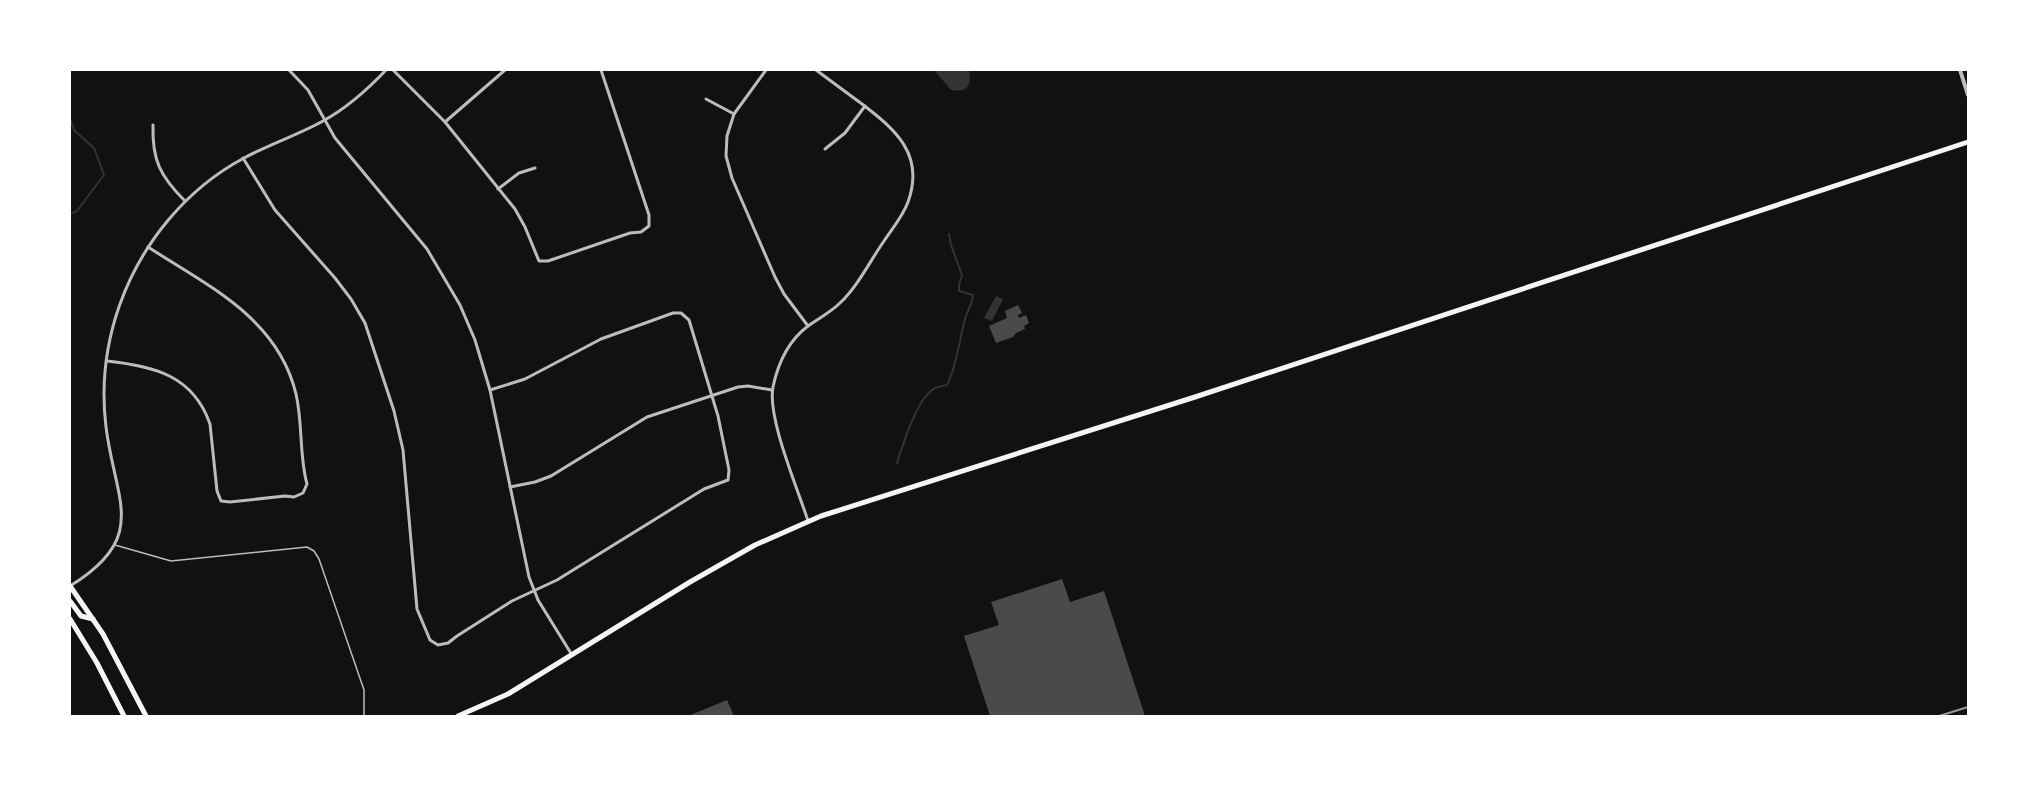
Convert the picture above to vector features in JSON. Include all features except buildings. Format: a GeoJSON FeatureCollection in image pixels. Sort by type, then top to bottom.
{"type":"FeatureCollection","features":[{"type":"Feature","properties":{"kind":"main road"},"geometry":{"type":"LineString","coordinates":[[458,716],[475,710],[508,694],[732,557],[808,521],[1188,399],[1968,142]]}},
{"type":"Feature","properties":{"kind":"main road"},"geometry":{"type":"LineString","coordinates":[[70,586],[93,619],[119,662],[146,716]]}},
{"type":"Feature","properties":{"kind":"main road"},"geometry":{"type":"LineString","coordinates":[[70,601],[81,616],[93,619]]}},
{"type":"Feature","properties":{"kind":"main road"},"geometry":{"type":"LineString","coordinates":[[70,619],[97,664],[124,716]]}},
{"type":"Feature","properties":{"kind":"main road"},"geometry":{"type":"LineString","coordinates":[[466,716],[475,710]]}},
{"type":"Feature","properties":{"kind":"street"},"geometry":{"type":"LineString","coordinates":[[289,70],[302,82],[335,138],[423,244],[440,269],[460,305],[473,334],[490,390],[525,564],[534,591],[572,656]]}},
{"type":"Feature","properties":{"kind":"street"},"geometry":{"type":"LineString","coordinates":[[70,586],[101,564],[116,545],[120,530],[122,514],[106,426],[105,392],[107,361],[120,304],[131,278],[148,247],[185,202],[221,172],[243,158],[325,120],[354,100],[386,70]]}},
{"type":"Feature","properties":{"kind":"street"},"geometry":{"type":"LineString","coordinates":[[393,70],[445,122],[515,209],[525,227],[539,261],[548,261],[630,233],[641,232],[649,226],[649,215],[601,70]]}},
{"type":"Feature","properties":{"kind":"street"},"geometry":{"type":"LineString","coordinates":[[445,122],[505,70]]}},
{"type":"Feature","properties":{"kind":"street"},"geometry":{"type":"LineString","coordinates":[[766,70],[734,114],[726,146],[728,167],[780,286],[808,326]]}},
{"type":"Feature","properties":{"kind":"street"},"geometry":{"type":"LineString","coordinates":[[808,521],[774,416],[772,390],[783,356],[794,340],[808,326],[835,307],[846,297],[899,219],[910,195],[912,169],[904,144],[894,129],[816,70]]}},
{"type":"Feature","properties":{"kind":"street"},"geometry":{"type":"LineString","coordinates":[[1960,70],[1968,95]]}},
{"type":"Feature","properties":{"kind":"street"},"geometry":{"type":"LineString","coordinates":[[706,99],[734,114]]}},
{"type":"Feature","properties":{"kind":"street"},"geometry":{"type":"LineString","coordinates":[[825,150],[845,133],[865,106]]}},
{"type":"Feature","properties":{"kind":"street"},"geometry":{"type":"LineString","coordinates":[[153,125],[153,144],[158,167],[171,187],[185,202]]}},
{"type":"Feature","properties":{"kind":"street"},"geometry":{"type":"LineString","coordinates":[[243,158],[274,210],[335,278],[351,299],[365,323],[399,430],[403,450],[417,609],[430,640],[438,645],[448,643],[456,636],[512,601],[557,580],[704,489],[728,480],[728,470],[718,416],[689,320],[681,313],[673,313],[601,339],[525,379],[490,390]]}},
{"type":"Feature","properties":{"kind":"street"},"geometry":{"type":"LineString","coordinates":[[498,189],[519,173],[535,168]]}},
{"type":"Feature","properties":{"kind":"street"},"geometry":{"type":"LineString","coordinates":[[107,361],[152,368],[162,372],[180,382],[195,397],[206,414],[210,424],[217,491],[221,501],[230,502],[285,496],[294,497],[304,493],[307,484],[304,473],[299,413],[290,375],[281,355],[270,338],[254,319],[233,302],[148,247]]}},
{"type":"Feature","properties":{"kind":"street"},"geometry":{"type":"LineString","coordinates":[[510,487],[535,482],[551,476],[647,417],[738,387],[753,387],[772,390]]}},
{"type":"Feature","properties":{"kind":"lane"},"geometry":{"type":"LineString","coordinates":[[116,545],[171,560],[306,547],[314,551],[319,559],[350,645],[364,690],[364,716]]}},
{"type":"Feature","properties":{"kind":"shaded area"},"geometry":{"type":"Polygon","coordinates":[[[934,70],[969,70],[970,80],[968,87],[957,91],[951,90],[934,70]]]}},
{"type":"Feature","properties":{"kind":"shaded area"},"geometry":{"type":"Polygon","coordinates":[[[996,296],[1003,299],[992,321],[984,318],[996,296]]]}},
{"type":"Feature","properties":{"kind":"waterway"},"geometry":{"type":"LineString","coordinates":[[70,119],[74,130],[94,148],[104,175],[77,211],[70,214]]}},
{"type":"Feature","properties":{"kind":"waterway"},"geometry":{"type":"LineString","coordinates":[[897,463],[915,413],[926,396],[932,390],[937,387],[947,385],[958,353],[965,319],[973,298],[973,295],[959,291],[962,275],[951,245],[949,234]]}},
{"type":"Feature","properties":{"kind":"railway"},"geometry":{"type":"LineString","coordinates":[[1939,716],[1968,707]]}}]}
